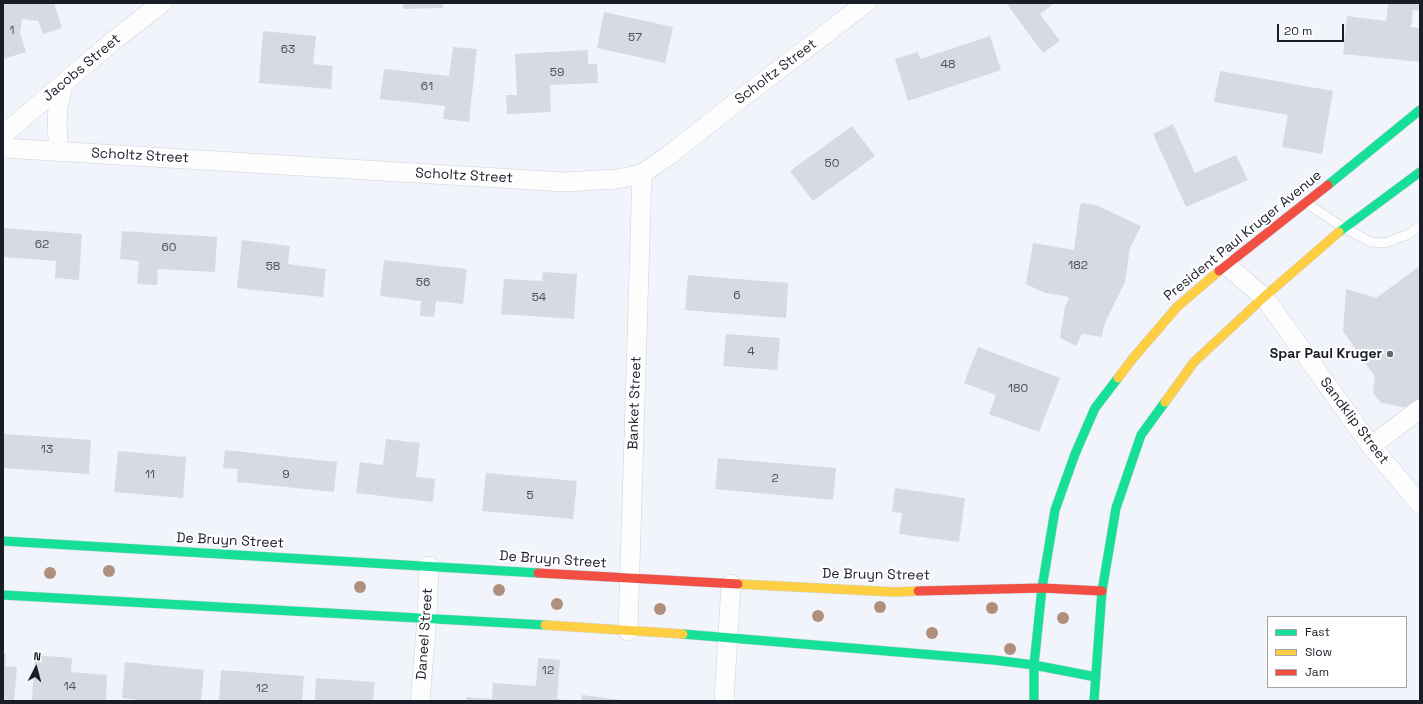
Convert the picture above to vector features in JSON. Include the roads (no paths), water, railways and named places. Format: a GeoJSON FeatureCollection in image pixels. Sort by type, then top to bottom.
{"type":"FeatureCollection","features":[{"type":"Feature","properties":{"kind":"street","name":"Jacobs Street"},"geometry":{"type":"LineString","coordinates":[[3,135],[113,41],[162,3]]}},
{"type":"Feature","properties":{"kind":"street","name":"Scholtz Street"},"geometry":{"type":"LineString","coordinates":[[3,148],[564,182],[617,179],[642,174],[668,156],[866,3]]}},
{"type":"Feature","properties":{"kind":"street"},"geometry":{"type":"LineString","coordinates":[[59,152],[57,124],[58,108],[63,84]]}},
{"type":"Feature","properties":{"kind":"street","name":"President Paul Kruger Avenue"},"geometry":{"type":"LineString","coordinates":[[1034,701],[1034,666],[1042,588],[1055,510],[1075,454],[1095,408],[1134,357],[1177,307],[1226,265],[1376,147],[1420,110]]}},
{"type":"Feature","properties":{"kind":"street"},"geometry":{"type":"LineString","coordinates":[[1094,701],[1102,591],[1116,508],[1141,435],[1194,362],[1264,297],[1344,228],[1420,172]]}},
{"type":"Feature","properties":{"kind":"street","name":"Banket Street"},"geometry":{"type":"LineString","coordinates":[[628,631],[642,174]]}},
{"type":"Feature","properties":{"kind":"street","name":"Sandklip Street"},"geometry":{"type":"LineString","coordinates":[[1226,265],[1264,297],[1371,446],[1420,504]]}},
{"type":"Feature","properties":{"kind":"street"},"geometry":{"type":"LineString","coordinates":[[1371,446],[1420,409]]}},
{"type":"Feature","properties":{"kind":"street","name":"De Bruyn Street"},"geometry":{"type":"LineString","coordinates":[[3,541],[629,579],[895,592],[1042,588],[1102,591]]}},
{"type":"Feature","properties":{"kind":"street","name":"Daneel Street"},"geometry":{"type":"LineString","coordinates":[[420,701],[427,618],[429,566]]}},
{"type":"Feature","properties":{"kind":"street"},"geometry":{"type":"LineString","coordinates":[[724,701],[731,584]]}},
{"type":"Feature","properties":{"kind":"street"},"geometry":{"type":"LineString","coordinates":[[3,594],[728,637],[920,653],[1034,666],[1096,677]]}},
{"type":"Feature","properties":{"kind":"lane"},"geometry":{"type":"LineString","coordinates":[[1305,202],[1344,228],[1371,242],[1385,243],[1409,234],[1420,226]]}},
{"type":"Feature","properties":{"kind":"place","name":"Spar Paul Kruger"},"geometry":{"type":"Point","coordinates":[1390,354]}}]}
